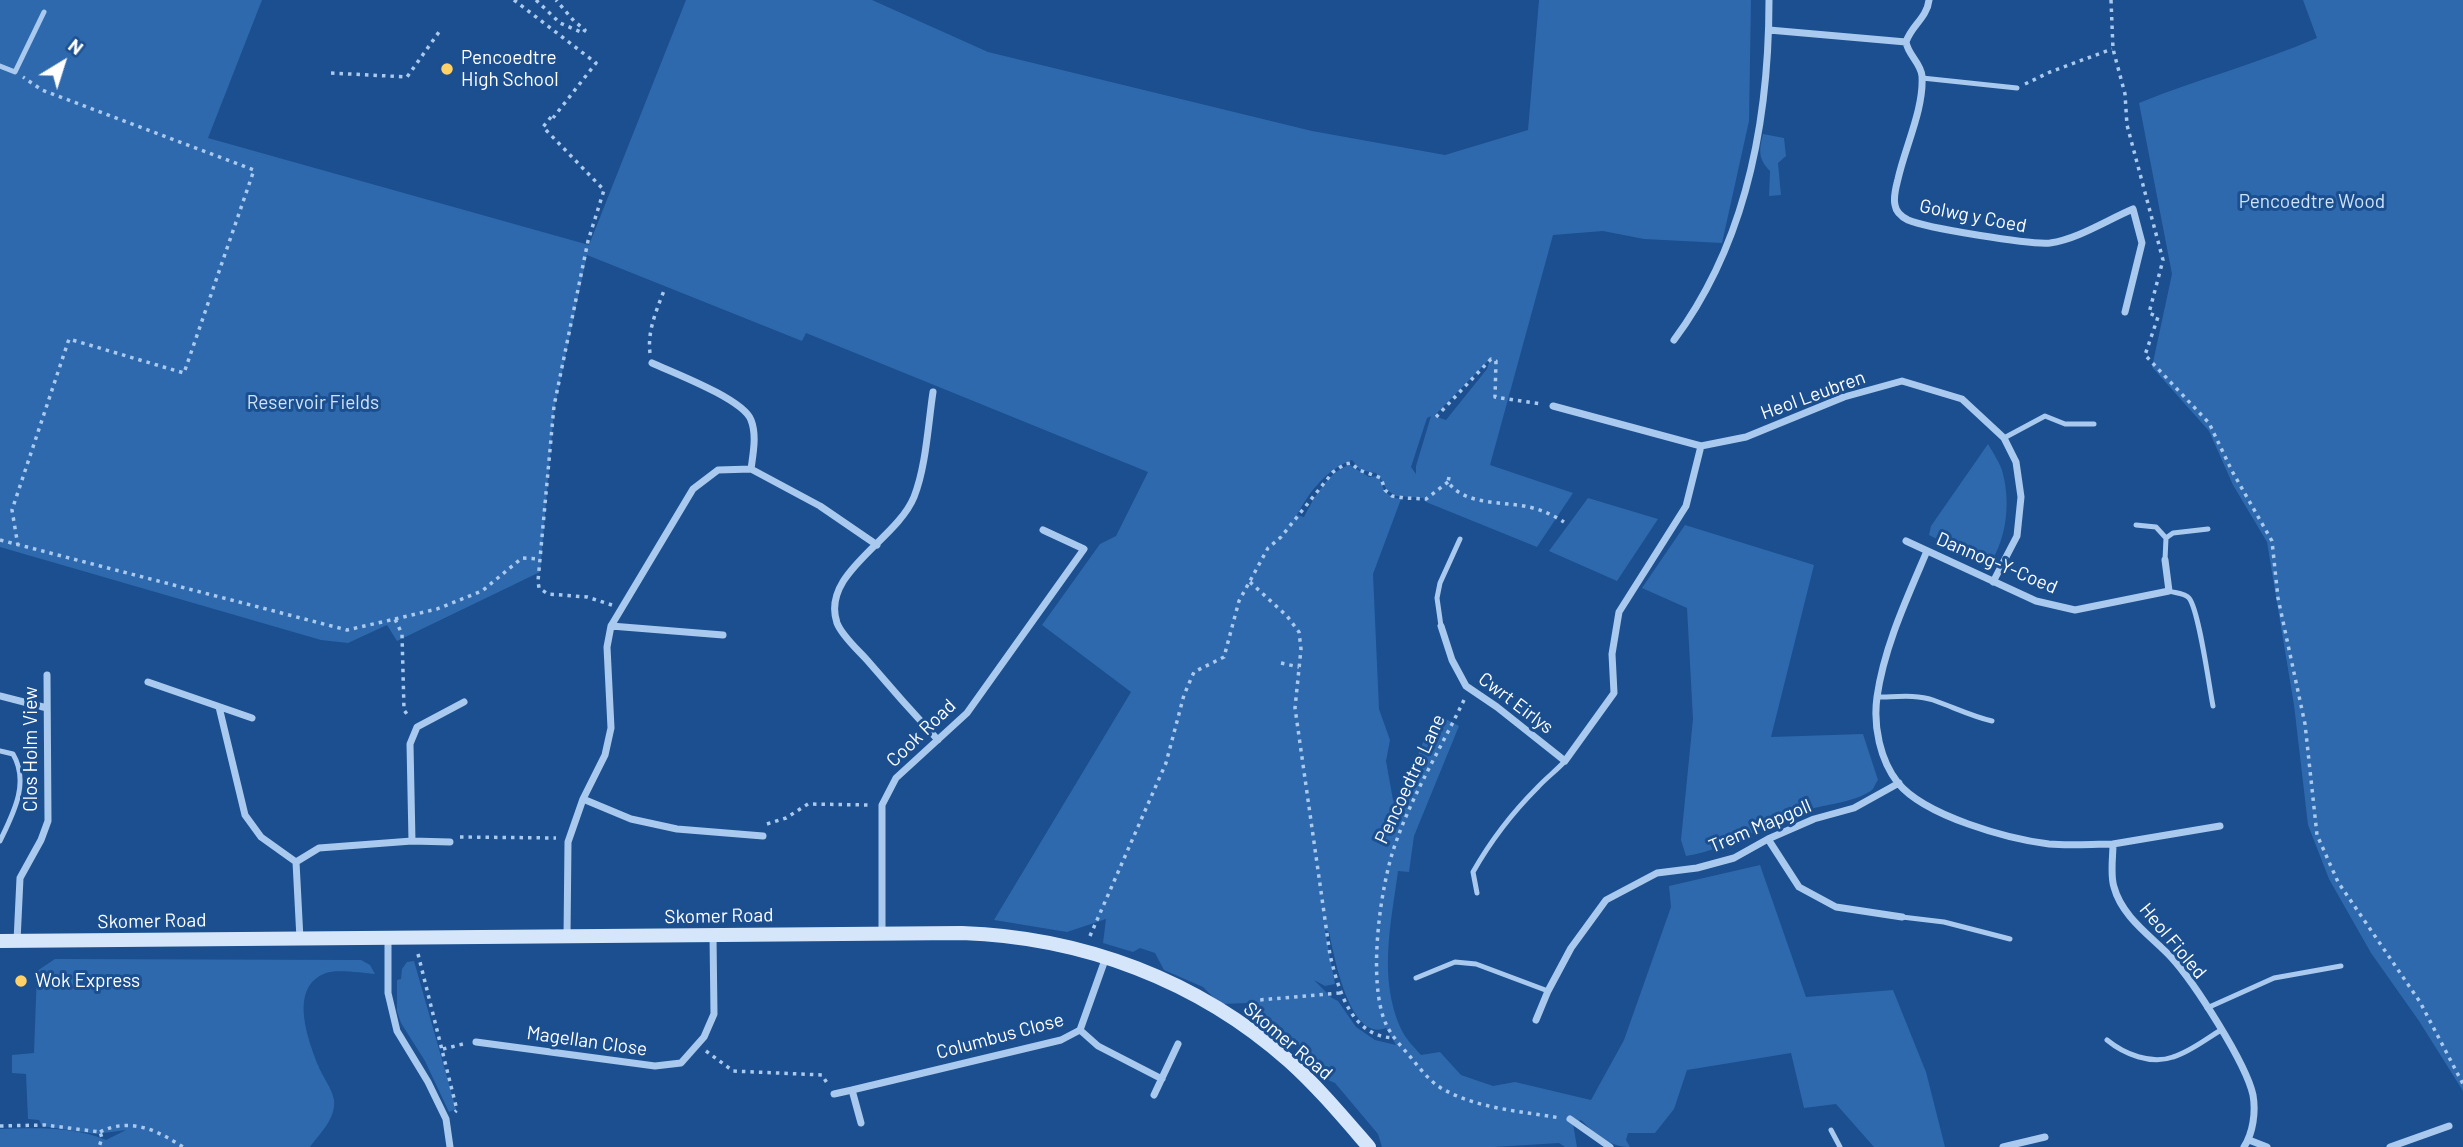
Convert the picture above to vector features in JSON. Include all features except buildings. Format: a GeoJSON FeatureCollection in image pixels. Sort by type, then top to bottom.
{"type":"FeatureCollection","features":[{"type":"Feature","properties":{"kind":"street"},"geometry":{"type":"LineString","coordinates":[[1674,340],[1707,292],[1736,228],[1750,177],[1763,108],[1769,0]]}},
{"type":"Feature","properties":{"kind":"street"},"geometry":{"type":"LineString","coordinates":[[1922,78],[1906,42],[1926,13],[1929,0]]}},
{"type":"Feature","properties":{"kind":"street"},"geometry":{"type":"LineString","coordinates":[[1769,30],[1906,42]]}},
{"type":"Feature","properties":{"kind":"street","name":"Golwg y Coed"},"geometry":{"type":"LineString","coordinates":[[1922,78],[1915,123],[1905,149],[1894,199],[1895,208],[1901,216],[1920,224],[2037,244],[2062,240],[2133,209],[2142,243],[2125,312]]}},
{"type":"Feature","properties":{"kind":"street"},"geometry":{"type":"LineString","coordinates":[[652,363],[736,402],[751,418],[754,440],[751,469]]}},
{"type":"Feature","properties":{"kind":"street","name":"Heol Leubren"},"geometry":{"type":"LineString","coordinates":[[1553,406],[1701,446],[1746,437],[1844,397],[1902,382],[1962,400],[2004,438],[2016,462],[2021,497],[2017,536],[1993,582]]}},
{"type":"Feature","properties":{"kind":"street"},"geometry":{"type":"LineString","coordinates":[[933,393],[914,498],[897,526],[845,575],[835,598],[837,624],[938,740]]}},
{"type":"Feature","properties":{"kind":"street"},"geometry":{"type":"LineString","coordinates":[[1565,761],[1614,693],[1612,654],[1619,612],[1686,506],[1701,446]]}},
{"type":"Feature","properties":{"kind":"street"},"geometry":{"type":"LineString","coordinates":[[567,937],[568,842],[583,799],[605,755],[611,728],[607,647],[611,626],[693,489],[718,470],[751,469],[820,506],[877,545]]}},
{"type":"Feature","properties":{"kind":"street","name":"Cook Road"},"geometry":{"type":"LineString","coordinates":[[882,934],[882,805],[895,778],[967,713],[1084,549],[1043,530]]}},
{"type":"Feature","properties":{"kind":"street","name":"Dannog-Y-Coed"},"geometry":{"type":"LineString","coordinates":[[1906,541],[2036,601],[2075,610],[2169,591]]}},
{"type":"Feature","properties":{"kind":"street"},"geometry":{"type":"LineString","coordinates":[[1927,551],[1900,613],[1877,697],[1877,729],[1884,758],[1899,783],[1917,799],[1941,812],[2006,836],[2050,844],[2113,844],[2220,826]]}},
{"type":"Feature","properties":{"kind":"street"},"geometry":{"type":"LineString","coordinates":[[2165,560],[2169,591]]}},
{"type":"Feature","properties":{"kind":"street"},"geometry":{"type":"LineString","coordinates":[[611,626],[723,635]]}},
{"type":"Feature","properties":{"kind":"street","name":"Cwrt Eirlys"},"geometry":{"type":"LineString","coordinates":[[1441,626],[1452,660],[1466,686],[1565,761]]}},
{"type":"Feature","properties":{"kind":"street","name":"Clos Holm View"},"geometry":{"type":"LineString","coordinates":[[17,942],[20,878],[48,821],[47,674]]}},
{"type":"Feature","properties":{"kind":"street"},"geometry":{"type":"LineString","coordinates":[[148,682],[252,718]]}},
{"type":"Feature","properties":{"kind":"street"},"geometry":{"type":"LineString","coordinates":[[0,696],[47,708]]}},
{"type":"Feature","properties":{"kind":"street"},"geometry":{"type":"LineString","coordinates":[[412,841],[410,744],[417,727],[464,702]]}},
{"type":"Feature","properties":{"kind":"street"},"geometry":{"type":"LineString","coordinates":[[219,707],[246,815],[261,837],[296,862]]}},
{"type":"Feature","properties":{"kind":"street","name":"Trem Mapgoll"},"geometry":{"type":"LineString","coordinates":[[1536,1020],[1548,990],[1571,948],[1605,900],[1657,873],[1697,868],[1734,858],[1814,818],[1854,808],[1899,783]]}},
{"type":"Feature","properties":{"kind":"street"},"geometry":{"type":"LineString","coordinates":[[583,799],[631,819],[677,829],[763,836]]}},
{"type":"Feature","properties":{"kind":"street"},"geometry":{"type":"LineString","coordinates":[[1768,839],[1799,887],[1836,907],[1902,917]]}},
{"type":"Feature","properties":{"kind":"street"},"geometry":{"type":"LineString","coordinates":[[296,862],[319,848],[412,841],[450,842]]}},
{"type":"Feature","properties":{"kind":"street","name":"Heol Fioled"},"geometry":{"type":"LineString","coordinates":[[2113,844],[2114,887],[2126,911],[2172,958],[2221,1030],[2247,1078],[2253,1095],[2254,1110],[2246,1144]]}},
{"type":"Feature","properties":{"kind":"street"},"geometry":{"type":"LineString","coordinates":[[296,862],[300,939]]}},
{"type":"Feature","properties":{"kind":"street","name":"Skomer Road"},"geometry":{"type":"LineString","coordinates":[[0,942],[962,933],[1016,936],[1106,957],[1168,982],[1232,1017],[1289,1061],[1328,1100],[1368,1147]]}},
{"type":"Feature","properties":{"kind":"street","name":"Magellan Close"},"geometry":{"type":"LineString","coordinates":[[475,1042],[655,1066],[681,1063],[698,1046],[711,1026],[714,1014],[713,935]]}},
{"type":"Feature","properties":{"kind":"street"},"geometry":{"type":"LineString","coordinates":[[388,938],[388,993],[397,1031],[428,1082],[446,1119],[450,1147]]}},
{"type":"Feature","properties":{"kind":"street","name":"Columbus Close"},"geometry":{"type":"LineString","coordinates":[[834,1094],[1060,1040],[1080,1030],[1106,957]]}},
{"type":"Feature","properties":{"kind":"street"},"geometry":{"type":"LineString","coordinates":[[1080,1030],[1098,1046],[1162,1079]]}},
{"type":"Feature","properties":{"kind":"street"},"geometry":{"type":"LineString","coordinates":[[1154,1096],[1178,1044]]}},
{"type":"Feature","properties":{"kind":"street"},"geometry":{"type":"LineString","coordinates":[[852,1090],[861,1123]]}},
{"type":"Feature","properties":{"kind":"street"},"geometry":{"type":"LineString","coordinates":[[1570,1119],[1610,1147]]}},
{"type":"Feature","properties":{"kind":"street"},"geometry":{"type":"LineString","coordinates":[[2390,1147],[2449,1126]]}},
{"type":"Feature","properties":{"kind":"street"},"geometry":{"type":"LineString","coordinates":[[2003,1147],[2046,1137]]}},
{"type":"Feature","properties":{"kind":"street"},"geometry":{"type":"LineString","coordinates":[[2246,1144],[2267,1147]]}},
{"type":"Feature","properties":{"kind":"lane"},"geometry":{"type":"LineString","coordinates":[[0,66],[15,72],[44,12]]}},
{"type":"Feature","properties":{"kind":"lane"},"geometry":{"type":"LineString","coordinates":[[1922,78],[2017,88]]}},
{"type":"Feature","properties":{"kind":"lane"},"geometry":{"type":"LineString","coordinates":[[2004,438],[2045,415],[2065,424],[2094,424]]}},
{"type":"Feature","properties":{"kind":"lane"},"geometry":{"type":"LineString","coordinates":[[2136,525],[2156,527],[2166,538],[2165,560]]}},
{"type":"Feature","properties":{"kind":"lane"},"geometry":{"type":"LineString","coordinates":[[2166,538],[2174,533],[2208,530]]}},
{"type":"Feature","properties":{"kind":"lane"},"geometry":{"type":"LineString","coordinates":[[1441,626],[1438,591],[1460,539]]}},
{"type":"Feature","properties":{"kind":"lane"},"geometry":{"type":"LineString","coordinates":[[2169,591],[2185,594],[2191,599],[2200,632],[2213,706]]}},
{"type":"Feature","properties":{"kind":"lane"},"geometry":{"type":"LineString","coordinates":[[1877,697],[1910,696],[1931,699],[1968,716],[1992,721]]}},
{"type":"Feature","properties":{"kind":"lane"},"geometry":{"type":"LineString","coordinates":[[0,751],[13,754],[19,764],[20,793],[0,841]]}},
{"type":"Feature","properties":{"kind":"lane"},"geometry":{"type":"LineString","coordinates":[[1477,893],[1472,872],[1489,844],[1538,786],[1552,776],[1565,761]]}},
{"type":"Feature","properties":{"kind":"lane"},"geometry":{"type":"LineString","coordinates":[[0,818],[10,821]]}},
{"type":"Feature","properties":{"kind":"lane"},"geometry":{"type":"LineString","coordinates":[[1902,917],[1944,922],[2010,939]]}},
{"type":"Feature","properties":{"kind":"lane"},"geometry":{"type":"LineString","coordinates":[[1416,978],[1455,962],[1476,964],[1548,990]]}},
{"type":"Feature","properties":{"kind":"lane"},"geometry":{"type":"LineString","coordinates":[[2207,1008],[2274,978],[2341,966]]}},
{"type":"Feature","properties":{"kind":"lane"},"geometry":{"type":"LineString","coordinates":[[2107,1040],[2128,1054],[2152,1059],[2172,1058],[2221,1030]]}},
{"type":"Feature","properties":{"kind":"lane"},"geometry":{"type":"LineString","coordinates":[[1832,1130],[1840,1147]]}},
{"type":"Feature","properties":{"kind":"path"},"geometry":{"type":"LineString","coordinates":[[514,0],[596,63],[543,127],[604,190],[588,241],[554,405],[539,588],[548,594],[587,597],[622,608]]}},
{"type":"Feature","properties":{"kind":"path"},"geometry":{"type":"LineString","coordinates":[[536,0],[560,23],[583,33],[585,30],[556,0]]}},
{"type":"Feature","properties":{"kind":"path"},"geometry":{"type":"LineString","coordinates":[[2111,0],[2113,49],[2125,94],[2127,125],[2163,260],[2149,313],[2158,317],[2145,355],[2208,423],[2272,541],[2278,598],[2305,724],[2317,835],[2338,882],[2420,1002],[2463,1084]]}},
{"type":"Feature","properties":{"kind":"path"},"geometry":{"type":"LineString","coordinates":[[331,73],[407,77],[439,32]]}},
{"type":"Feature","properties":{"kind":"path"},"geometry":{"type":"LineString","coordinates":[[2017,88],[2050,72],[2113,49]]}},
{"type":"Feature","properties":{"kind":"path"},"geometry":{"type":"LineString","coordinates":[[15,72],[42,90],[254,170],[184,373],[69,339],[12,510],[18,546]]}},
{"type":"Feature","properties":{"kind":"path"},"geometry":{"type":"LineString","coordinates":[[652,363],[649,344],[652,324],[665,288]]}},
{"type":"Feature","properties":{"kind":"path"},"geometry":{"type":"LineString","coordinates":[[1436,417],[1491,359],[1496,361],[1495,397],[1553,406]]}},
{"type":"Feature","properties":{"kind":"path"},"geometry":{"type":"LineString","coordinates":[[1084,950],[1167,764],[1184,695],[1194,672],[1224,657],[1239,601],[1268,548],[1281,537],[1333,472],[1352,463],[1359,470],[1381,478],[1385,491],[1392,496],[1404,498],[1426,499],[1449,479],[1454,491],[1469,498],[1529,507],[1550,513],[1564,522]]}},
{"type":"Feature","properties":{"kind":"path"},"geometry":{"type":"LineString","coordinates":[[0,540],[347,630],[437,609],[482,591],[522,558],[540,559]]}},
{"type":"Feature","properties":{"kind":"path"},"geometry":{"type":"LineString","coordinates":[[1249,581],[1287,616],[1299,632],[1295,708],[1326,930],[1340,993],[1346,1005],[1371,1034],[1381,1038],[1395,1038]]}},
{"type":"Feature","properties":{"kind":"path"},"geometry":{"type":"LineString","coordinates":[[395,619],[402,634],[404,710],[417,727]]}},
{"type":"Feature","properties":{"kind":"path"},"geometry":{"type":"LineString","coordinates":[[1280,663],[1299,667]]}},
{"type":"Feature","properties":{"kind":"path","name":"Pencoedtre Lane"},"geometry":{"type":"LineString","coordinates":[[1464,701],[1415,798],[1388,864],[1377,945],[1380,1007],[1395,1038],[1440,1088],[1492,1107],[1570,1119]]}},
{"type":"Feature","properties":{"kind":"path"},"geometry":{"type":"LineString","coordinates":[[763,836],[765,824],[786,818],[808,804],[882,805]]}},
{"type":"Feature","properties":{"kind":"path"},"geometry":{"type":"LineString","coordinates":[[450,842],[462,836],[553,836],[568,842]]}},
{"type":"Feature","properties":{"kind":"path"},"geometry":{"type":"LineString","coordinates":[[417,938],[418,962],[457,1110],[446,1119]]}},
{"type":"Feature","properties":{"kind":"path"},"geometry":{"type":"LineString","coordinates":[[1232,1017],[1259,1000],[1340,993]]}},
{"type":"Feature","properties":{"kind":"path"},"geometry":{"type":"LineString","coordinates":[[443,1049],[475,1042]]}},
{"type":"Feature","properties":{"kind":"path"},"geometry":{"type":"LineString","coordinates":[[698,1046],[733,1071],[822,1075],[834,1094]]}},
{"type":"Feature","properties":{"kind":"path"},"geometry":{"type":"LineString","coordinates":[[0,1126],[46,1125],[100,1132],[113,1126],[137,1125],[164,1134],[183,1147]]}},
{"type":"Feature","properties":{"kind":"path"},"geometry":{"type":"LineString","coordinates":[[99,1147],[102,1138],[100,1132]]}},
{"type":"Feature","properties":{"kind":"green space","name":"Reservoir Fields"},"geometry":{"type":"Polygon","coordinates":[[[0,0],[262,0],[208,138],[589,245],[686,0],[872,0],[988,52],[1312,131],[1445,155],[1528,130],[1539,0],[1751,0],[1749,121],[1722,243],[1644,239],[1603,231],[1553,235],[1490,465],[1573,493],[1537,547],[1426,502],[1423,498],[1396,496],[1387,490],[1379,476],[1386,492],[1401,499],[1373,574],[1379,709],[1390,740],[1386,761],[1393,800],[1399,802],[1428,730],[1440,716],[1459,726],[1414,836],[1409,872],[1398,871],[1388,951],[1390,990],[1401,1029],[1421,1055],[1440,1052],[1461,1075],[1493,1086],[1515,1082],[1591,1100],[1624,1040],[1671,907],[1669,886],[1760,865],[1806,997],[1893,990],[1926,1072],[1945,1147],[1874,1147],[1836,1104],[1804,1108],[1791,1053],[1687,1070],[1674,1109],[1655,1133],[1628,1133],[1626,1140],[1630,1147],[1609,1142],[1581,1120],[1573,1124],[1577,1147],[1565,1147],[1559,1143],[1494,1147],[1382,1147],[1378,1134],[1335,1083],[1317,1075],[1314,1055],[1282,1040],[1271,1024],[1257,1018],[1248,1003],[1220,1004],[1203,987],[1164,970],[1155,953],[1140,948],[1133,952],[1103,943],[1106,919],[1067,932],[994,920],[1131,692],[1042,625],[1100,544],[1116,536],[1148,472],[806,333],[802,341],[587,255],[554,410],[540,572],[397,641],[387,625],[348,643],[321,640],[0,547],[0,0]],[[1490,359],[1434,416],[1446,420],[1487,369],[1490,359]],[[1431,416],[1427,418],[1411,467],[1416,474],[1431,416]],[[1352,460],[1320,482],[1297,515],[1304,517],[1322,486],[1342,468],[1350,465],[1369,477],[1378,476],[1376,473],[1360,470],[1352,460]],[[1325,930],[1335,984],[1325,986],[1314,980],[1338,1001],[1356,1027],[1375,1040],[1396,1045],[1386,1028],[1373,1029],[1363,1023],[1353,1011],[1340,977],[1329,932],[1325,930]]]}},
{"type":"Feature","properties":{"kind":"green space","name":"Pencoedtre Wood"},"geometry":{"type":"Polygon","coordinates":[[[2303,0],[2463,0],[2463,1091],[2419,1021],[2371,953],[2329,879],[2308,825],[2294,705],[2267,542],[2233,485],[2209,431],[2152,367],[2172,274],[2139,103],[2317,38],[2303,0]]]}},
{"type":"Feature","properties":{"kind":"green space"},"geometry":{"type":"Polygon","coordinates":[[[1763,134],[1784,138],[1786,156],[1778,163],[1781,195],[1769,196],[1770,171],[1761,154],[1763,134]]]}},
{"type":"Feature","properties":{"kind":"green space"},"geometry":{"type":"Polygon","coordinates":[[[1988,444],[2002,470],[2007,506],[2004,527],[1994,557],[1960,551],[1929,535],[1931,526],[1988,444]]]}},
{"type":"Feature","properties":{"kind":"green space"},"geometry":{"type":"Polygon","coordinates":[[[1588,498],[1658,519],[1617,581],[1549,551],[1588,498]]]}},
{"type":"Feature","properties":{"kind":"green space"},"geometry":{"type":"Polygon","coordinates":[[[1685,525],[1814,565],[1771,737],[1863,734],[1878,780],[1873,789],[1860,796],[1795,814],[1718,847],[1686,856],[1681,840],[1693,719],[1687,608],[1642,588],[1685,525]]]}},
{"type":"Feature","properties":{"kind":"green space"},"geometry":{"type":"Polygon","coordinates":[[[55,959],[361,960],[370,965],[375,974],[330,972],[314,980],[307,990],[304,1001],[306,1028],[318,1065],[334,1100],[330,1120],[310,1147],[0,1147],[0,1129],[67,1130],[106,1140],[126,1130],[96,1134],[42,1126],[39,1120],[28,1119],[26,1074],[12,1073],[12,1055],[34,1053],[37,971],[55,959]]]}},
{"type":"Feature","properties":{"kind":"green space"},"geometry":{"type":"Polygon","coordinates":[[[414,961],[456,1109],[449,1112],[397,1011],[397,980],[401,979],[402,969],[407,962],[414,961]]]}},
{"type":"Feature","properties":{"kind":"place","name":"Pencoedtre High School"},"geometry":{"type":"Point","coordinates":[447,69]}},
{"type":"Feature","properties":{"kind":"place","name":"Wok Express"},"geometry":{"type":"Point","coordinates":[21,981]}}]}
